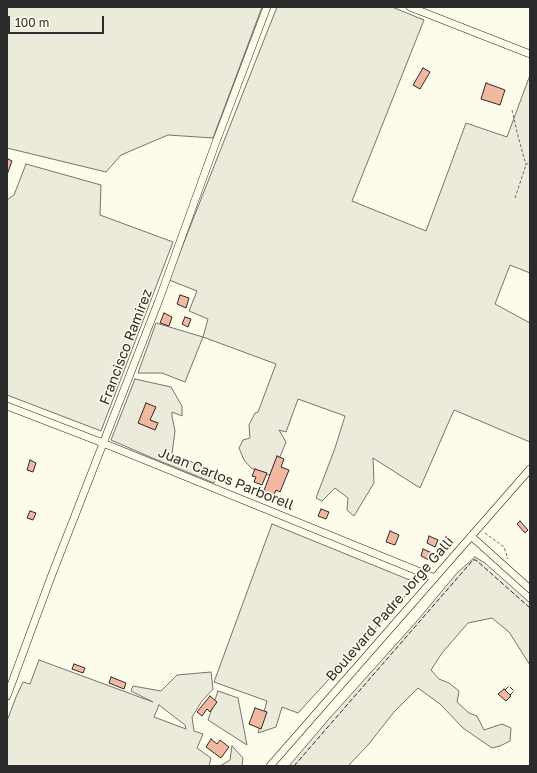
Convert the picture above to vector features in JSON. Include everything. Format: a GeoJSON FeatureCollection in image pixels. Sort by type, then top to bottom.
{"type":"FeatureCollection","features":[{"type":"Feature","properties":{"kind":"street","name":"Francisco Ramirez"},"geometry":{"type":"LineString","coordinates":[[7,696],[51,577],[159,300],[267,7]]}},
{"type":"Feature","properties":{"kind":"street"},"geometry":{"type":"LineString","coordinates":[[410,7],[530,54]]}},
{"type":"Feature","properties":{"kind":"street","name":"Juan Carlos Parborell"},"geometry":{"type":"LineString","coordinates":[[7,406],[103,443],[434,578]]}},
{"type":"Feature","properties":{"kind":"street","name":"Boulevard Padre Jorge Galli"},"geometry":{"type":"LineString","coordinates":[[270,766],[530,468]]}},
{"type":"Feature","properties":{"kind":"street"},"geometry":{"type":"LineString","coordinates":[[473,534],[530,589]]}},
{"type":"Feature","properties":{"kind":"path"},"geometry":{"type":"LineString","coordinates":[[512,110],[526,165],[515,198]]}},
{"type":"Feature","properties":{"kind":"path"},"geometry":{"type":"LineString","coordinates":[[526,165],[530,162]]}},
{"type":"Feature","properties":{"kind":"path"},"geometry":{"type":"LineString","coordinates":[[473,534],[483,531],[504,547],[508,560],[504,565]]}},
{"type":"Feature","properties":{"kind":"shaded area"},"geometry":{"type":"Polygon","coordinates":[[[7,7],[262,7],[213,138],[168,135],[121,155],[106,172],[7,148],[7,7]]]}},
{"type":"Feature","properties":{"kind":"shaded area"},"geometry":{"type":"Polygon","coordinates":[[[277,7],[392,7],[424,20],[352,201],[426,231],[466,123],[507,137],[530,75],[530,273],[510,265],[495,304],[530,323],[530,442],[454,410],[420,488],[373,458],[374,483],[354,516],[347,510],[348,498],[335,488],[322,501],[316,498],[335,448],[345,416],[298,399],[286,432],[279,430],[286,442],[273,474],[268,475],[251,468],[244,460],[239,448],[243,440],[250,438],[249,425],[255,413],[258,412],[276,364],[203,337],[208,319],[189,311],[197,291],[169,280],[277,7]]]}},
{"type":"Feature","properties":{"kind":"shaded area"},"geometry":{"type":"Polygon","coordinates":[[[26,164],[101,185],[100,215],[173,242],[101,431],[7,395],[7,200],[14,195],[26,164]]]}},
{"type":"Feature","properties":{"kind":"shaded area"},"geometry":{"type":"Polygon","coordinates":[[[156,323],[203,337],[185,382],[162,373],[138,373],[156,323]]]}},
{"type":"Feature","properties":{"kind":"shaded area"},"geometry":{"type":"Polygon","coordinates":[[[135,379],[171,387],[182,406],[182,416],[172,412],[175,431],[172,454],[219,473],[214,483],[111,440],[135,379]]]}},
{"type":"Feature","properties":{"kind":"shaded area"},"geometry":{"type":"Polygon","coordinates":[[[272,524],[417,583],[298,713],[282,707],[276,727],[258,733],[267,701],[214,682],[272,524]]]}},
{"type":"Feature","properties":{"kind":"shaded area"},"geometry":{"type":"Polygon","coordinates":[[[475,557],[485,563],[530,603],[530,665],[509,632],[492,618],[468,623],[442,653],[431,670],[439,679],[449,683],[459,691],[457,702],[469,713],[477,716],[484,730],[502,724],[511,728],[510,741],[492,748],[463,728],[440,704],[418,688],[394,712],[368,745],[348,766],[289,766],[417,621],[457,573],[475,557]]]}},
{"type":"Feature","properties":{"kind":"shaded area"},"geometry":{"type":"Polygon","coordinates":[[[39,660],[153,702],[131,691],[133,686],[161,691],[177,675],[211,672],[213,689],[202,701],[192,717],[194,731],[203,734],[197,748],[211,758],[209,766],[7,766],[7,721],[23,682],[30,684],[39,660]],[[159,705],[154,717],[186,729],[185,725],[159,705]]]}},
{"type":"Feature","properties":{"kind":"shaded area"},"geometry":{"type":"Polygon","coordinates":[[[218,691],[238,698],[247,745],[208,720],[218,691]]]}},
{"type":"Feature","properties":{"kind":"shaded area"},"geometry":{"type":"Polygon","coordinates":[[[232,746],[243,758],[242,766],[220,766],[230,760],[232,746]]]}},
{"type":"Feature","properties":{"kind":"building"},"geometry":{"type":"Polygon","coordinates":[[[423,68],[430,72],[420,89],[413,85],[423,68]]]}},
{"type":"Feature","properties":{"kind":"building"},"geometry":{"type":"Polygon","coordinates":[[[486,83],[505,90],[500,105],[481,99],[486,83]]]}},
{"type":"Feature","properties":{"kind":"building"},"geometry":{"type":"Polygon","coordinates":[[[8,159],[12,161],[7,175],[7,161],[8,159]]]}},
{"type":"Feature","properties":{"kind":"building"},"geometry":{"type":"Polygon","coordinates":[[[180,295],[189,298],[186,308],[177,304],[180,295]]]}},
{"type":"Feature","properties":{"kind":"building"},"geometry":{"type":"Polygon","coordinates":[[[164,313],[172,317],[169,326],[160,323],[164,313]]]}},
{"type":"Feature","properties":{"kind":"building"},"geometry":{"type":"Polygon","coordinates":[[[185,317],[191,319],[188,327],[182,324],[185,317]]]}},
{"type":"Feature","properties":{"kind":"building"},"geometry":{"type":"Polygon","coordinates":[[[146,403],[156,407],[150,420],[158,423],[155,430],[138,423],[146,403]]]}},
{"type":"Feature","properties":{"kind":"building"},"geometry":{"type":"Polygon","coordinates":[[[277,456],[284,459],[281,467],[289,470],[280,492],[276,490],[273,497],[263,493],[277,456]]]}},
{"type":"Feature","properties":{"kind":"building"},"geometry":{"type":"Polygon","coordinates":[[[30,460],[36,463],[33,472],[27,470],[30,460]]]}},
{"type":"Feature","properties":{"kind":"building"},"geometry":{"type":"Polygon","coordinates":[[[255,469],[267,473],[262,485],[254,482],[256,477],[252,476],[255,469]]]}},
{"type":"Feature","properties":{"kind":"building"},"geometry":{"type":"Polygon","coordinates":[[[321,509],[329,512],[326,519],[318,516],[321,509]]]}},
{"type":"Feature","properties":{"kind":"building"},"geometry":{"type":"Polygon","coordinates":[[[30,511],[36,513],[33,520],[27,518],[30,511]]]}},
{"type":"Feature","properties":{"kind":"building"},"geometry":{"type":"Polygon","coordinates":[[[520,521],[528,530],[525,533],[517,524],[520,521]]]}},
{"type":"Feature","properties":{"kind":"building"},"geometry":{"type":"Polygon","coordinates":[[[390,531],[399,535],[395,545],[386,542],[390,531]]]}},
{"type":"Feature","properties":{"kind":"building"},"geometry":{"type":"Polygon","coordinates":[[[429,536],[438,540],[435,547],[427,543],[429,536]]]}},
{"type":"Feature","properties":{"kind":"building"},"geometry":{"type":"Polygon","coordinates":[[[423,549],[432,553],[429,560],[421,556],[423,549]]]}},
{"type":"Feature","properties":{"kind":"building"},"geometry":{"type":"Polygon","coordinates":[[[74,664],[85,668],[83,673],[72,669],[74,664]]]}},
{"type":"Feature","properties":{"kind":"building"},"geometry":{"type":"Polygon","coordinates":[[[111,677],[126,683],[124,689],[109,683],[111,677]]]}},
{"type":"Feature","properties":{"kind":"building"},"geometry":{"type":"Polygon","coordinates":[[[504,689],[511,696],[506,701],[498,694],[504,689]]]}},
{"type":"Feature","properties":{"kind":"building"},"geometry":{"type":"Polygon","coordinates":[[[210,696],[217,702],[210,712],[207,709],[202,716],[197,712],[210,696]]]}},
{"type":"Feature","properties":{"kind":"building"},"geometry":{"type":"Polygon","coordinates":[[[255,708],[267,712],[261,729],[249,724],[255,708]]]}},
{"type":"Feature","properties":{"kind":"building"},"geometry":{"type":"Polygon","coordinates":[[[211,739],[217,744],[220,740],[229,747],[221,758],[206,747],[211,739]]]}},
{"type":"Feature","properties":{"kind":"fence"},"geometry":{"type":"LineString","coordinates":[[294,766],[473,560],[476,560],[530,608]]}},
{"type":"Feature","properties":{"kind":"fence"},"geometry":{"type":"LineString","coordinates":[[505,690],[509,686],[514,691],[510,695]]}}]}
